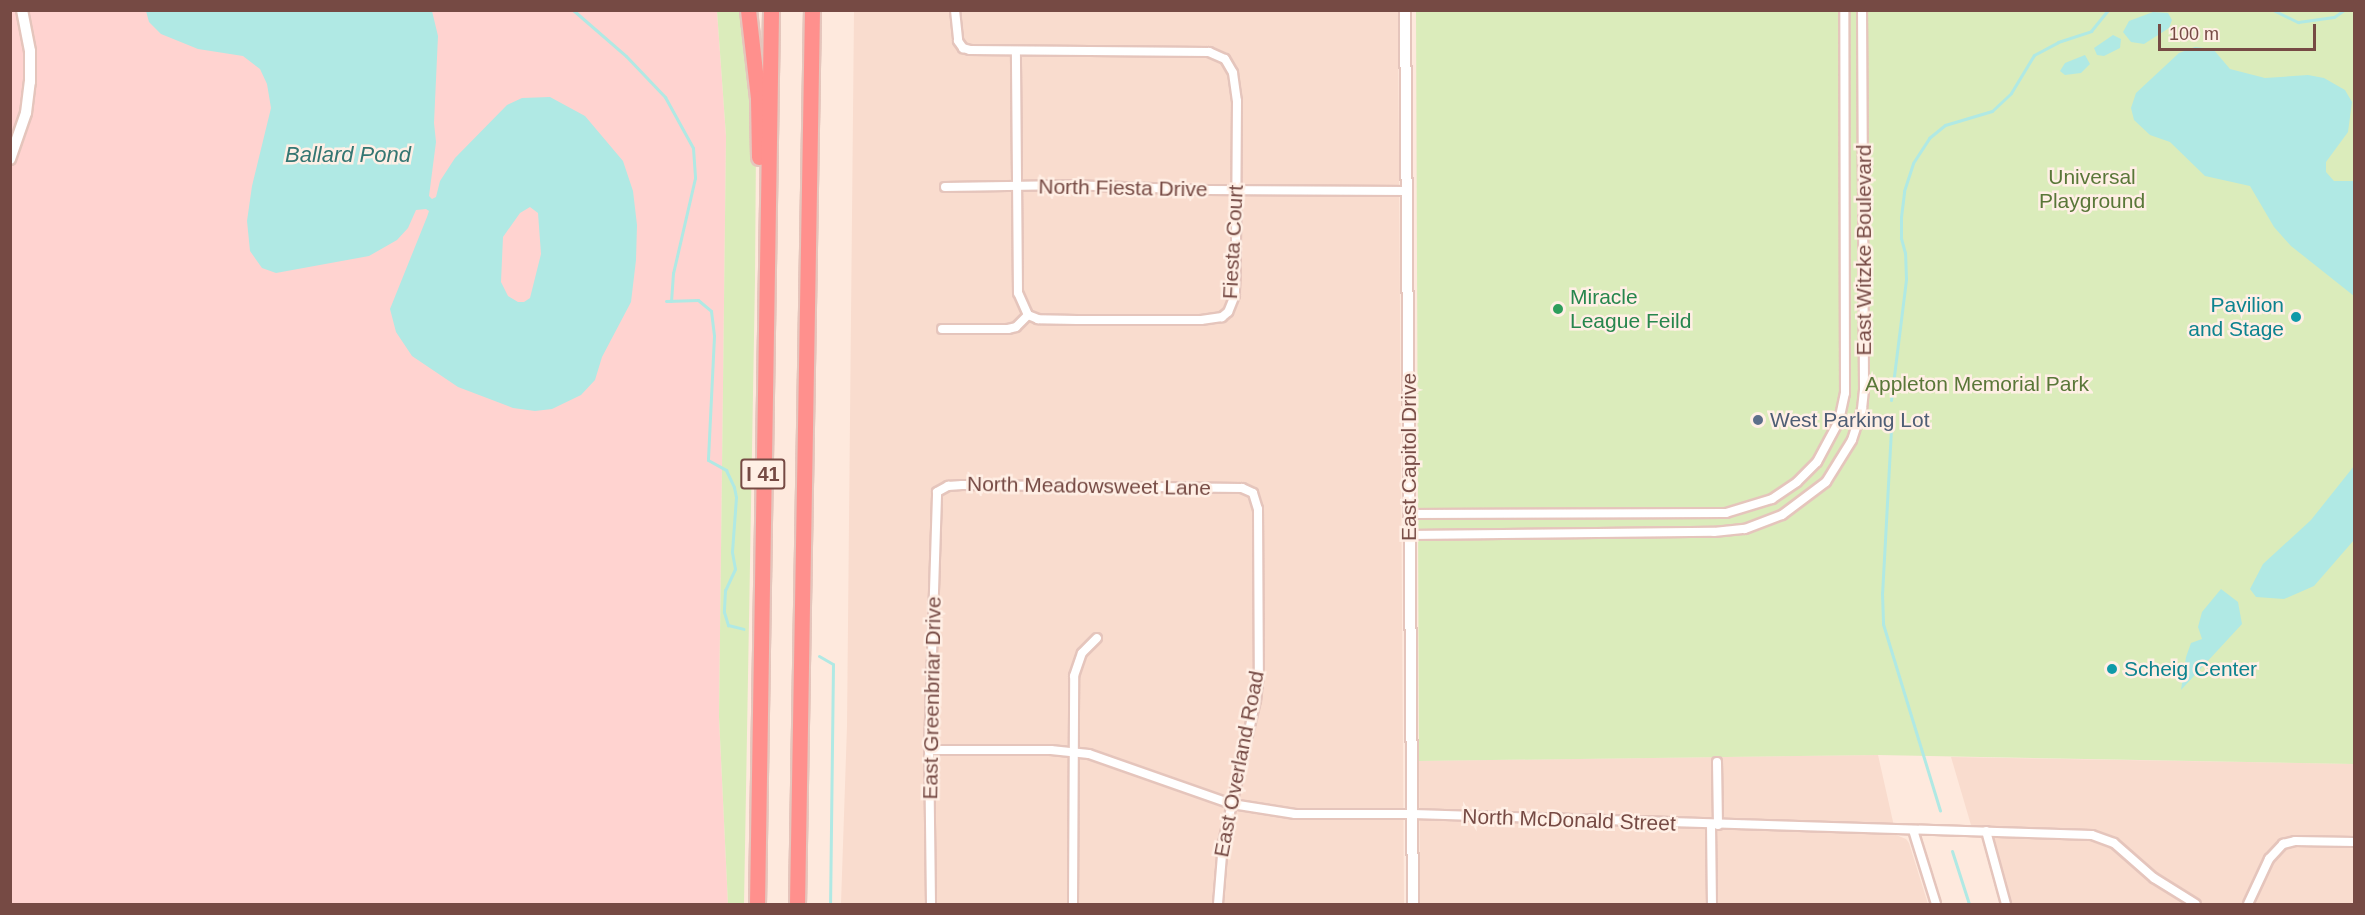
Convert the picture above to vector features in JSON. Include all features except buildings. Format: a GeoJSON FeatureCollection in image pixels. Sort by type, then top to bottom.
{"type":"FeatureCollection","features":[{"type":"Feature","properties":{"kind":"highway"},"geometry":{"type":"LineString","coordinates":[[748,10],[758,98],[759,195],[767,230]]}},
{"type":"Feature","properties":{"kind":"highway","name":"I 41"},"geometry":{"type":"LineString","coordinates":[[757,904],[771,10]]}},
{"type":"Feature","properties":{"kind":"highway","name":"I 41"},"geometry":{"type":"LineString","coordinates":[[796,904],[812,10]]}},
{"type":"Feature","properties":{"kind":"highway"},"geometry":{"type":"LineString","coordinates":[[810,100],[820,47],[821,10]]}},
{"type":"Feature","properties":{"kind":"street"},"geometry":{"type":"LineString","coordinates":[[10,159],[26,113],[30,82],[29,44],[22,10]]}},
{"type":"Feature","properties":{"kind":"street","name":"Fiesta Court"},"geometry":{"type":"LineString","coordinates":[[955,10],[956,32],[963,48],[983,52],[1198,51],[1217,54],[1231,67],[1236,85],[1235,296],[1228,312],[1222,317],[1201,320],[1038,320],[1028,315]]}},
{"type":"Feature","properties":{"kind":"street","name":"East Capitol Drive"},"geometry":{"type":"LineString","coordinates":[[1405,10],[1413,904]]}},
{"type":"Feature","properties":{"kind":"street","name":"East Witzke Boulevard"},"geometry":{"type":"LineString","coordinates":[[1409,514],[1726,513],[1772,499],[1797,483],[1817,462],[1839,421],[1845,393],[1844,10]]}},
{"type":"Feature","properties":{"kind":"street","name":"East Witzke Boulevard"},"geometry":{"type":"LineString","coordinates":[[1409,535],[1714,532],[1745,529],[1782,515],[1826,482],[1852,440],[1862,409],[1864,389],[1862,10]]}},
{"type":"Feature","properties":{"kind":"street"},"geometry":{"type":"LineString","coordinates":[[942,329],[1008,329],[1016,327],[1028,315],[1018,293],[1016,52]]}},
{"type":"Feature","properties":{"kind":"street","name":"North Fiesta Drive"},"geometry":{"type":"LineString","coordinates":[[945,187],[1408,191]]}},
{"type":"Feature","properties":{"kind":"street","name":"North Meadowsweet Lane"},"geometry":{"type":"LineString","coordinates":[[938,492],[948,486],[962,485],[1242,488]]}},
{"type":"Feature","properties":{"kind":"street","name":"East Overland Road"},"geometry":{"type":"LineString","coordinates":[[1218,904],[1220,865],[1256,700],[1258,673],[1258,509],[1253,493],[1242,488]]}},
{"type":"Feature","properties":{"kind":"street","name":"East Greenbriar Drive"},"geometry":{"type":"LineString","coordinates":[[931,904],[929,750],[938,492]]}},
{"type":"Feature","properties":{"kind":"street"},"geometry":{"type":"LineString","coordinates":[[1073,904],[1074,676],[1083,653],[1097,638]]}},
{"type":"Feature","properties":{"kind":"street","name":"North McDonald Street"},"geometry":{"type":"LineString","coordinates":[[929,750],[1006,748],[1072,752],[1115,762],[1232,804],[1295,814],[1413,814],[1986,831],[2104,837],[2169,890],[2196,904]]}},
{"type":"Feature","properties":{"kind":"street"},"geometry":{"type":"LineString","coordinates":[[1712,904],[1717,762]]}},
{"type":"Feature","properties":{"kind":"street"},"geometry":{"type":"LineString","coordinates":[[1913,830],[1936,904]]}},
{"type":"Feature","properties":{"kind":"street"},"geometry":{"type":"LineString","coordinates":[[1986,831],[2006,904]]}},
{"type":"Feature","properties":{"kind":"street"},"geometry":{"type":"LineString","coordinates":[[2248,904],[2269,859],[2283,844],[2295,841],[2355,842]]}},
{"type":"Feature","properties":{"kind":"shaded area"},"geometry":{"type":"Polygon","coordinates":[[[10,11],[717,11],[726,136],[719,717],[728,904],[11,904],[10,11]]]}},
{"type":"Feature","properties":{"kind":"shaded area"},"geometry":{"type":"Polygon","coordinates":[[[854,11],[1398,11],[1404,904],[841,904],[847,726],[854,11]]]}},
{"type":"Feature","properties":{"kind":"shaded area"},"geometry":{"type":"Polygon","coordinates":[[[1878,755],[1896,835],[1906,839],[1909,843],[1928,904],[1420,904],[1419,761],[1878,755]]]}},
{"type":"Feature","properties":{"kind":"shaded area"},"geometry":{"type":"Polygon","coordinates":[[[1951,757],[2354,764],[2354,904],[2011,904],[1988,826],[1971,825],[1951,757]]]}},
{"type":"Feature","properties":{"kind":"green space"},"geometry":{"type":"Polygon","coordinates":[[[717,11],[757,11],[755,280],[744,904],[728,904],[719,717],[726,136],[717,11]]]}},
{"type":"Feature","properties":{"kind":"green space","name":"Appleton Memorial Park"},"geometry":{"type":"Polygon","coordinates":[[[1416,11],[2354,11],[2354,764],[1878,755],[1419,761],[1416,11]]]}},
{"type":"Feature","properties":{"kind":"water","name":"Ballard Pond"},"geometry":{"type":"Polygon","coordinates":[[[146,11],[432,11],[438,36],[434,123],[436,142],[429,196],[432,199],[436,197],[440,181],[455,158],[507,105],[522,98],[550,97],[585,116],[623,161],[633,191],[637,225],[631,302],[602,357],[595,380],[581,395],[552,409],[535,411],[513,408],[458,387],[412,356],[396,332],[390,309],[427,217],[429,211],[426,209],[416,210],[408,228],[397,240],[369,256],[276,273],[262,268],[250,251],[247,221],[252,186],[271,108],[267,84],[260,69],[243,56],[198,49],[161,34],[149,22],[146,11]],[[530,207],[520,213],[503,237],[501,282],[508,296],[518,302],[524,302],[530,298],[541,254],[538,213],[530,207]]]}},
{"type":"Feature","properties":{"kind":"water"},"geometry":{"type":"Polygon","coordinates":[[[2153,12],[2168,13],[2172,20],[2169,28],[2144,44],[2131,42],[2123,32],[2129,21],[2153,12]]]}},
{"type":"Feature","properties":{"kind":"water"},"geometry":{"type":"Polygon","coordinates":[[[2113,35],[2121,39],[2120,48],[2104,56],[2097,55],[2094,48],[2113,35]]]}},
{"type":"Feature","properties":{"kind":"water"},"geometry":{"type":"Polygon","coordinates":[[[2195,47],[2213,49],[2230,69],[2265,78],[2308,75],[2324,78],[2345,90],[2352,102],[2348,132],[2326,162],[2326,172],[2334,181],[2354,181],[2354,296],[2291,246],[2274,227],[2250,186],[2205,176],[2170,142],[2150,135],[2134,120],[2131,108],[2136,93],[2179,53],[2195,47]]]}},
{"type":"Feature","properties":{"kind":"water"},"geometry":{"type":"Polygon","coordinates":[[[2085,55],[2090,64],[2081,73],[2065,75],[2060,71],[2065,63],[2085,55]]]}},
{"type":"Feature","properties":{"kind":"water"},"geometry":{"type":"Polygon","coordinates":[[[2354,466],[2354,540],[2314,586],[2284,599],[2256,597],[2250,589],[2263,564],[2311,520],[2354,466]]]}},
{"type":"Feature","properties":{"kind":"water"},"geometry":{"type":"Polygon","coordinates":[[[2221,589],[2238,602],[2242,624],[2181,690],[2186,657],[2191,643],[2202,639],[2198,627],[2202,612],[2221,589]]]}},
{"type":"Feature","properties":{"kind":"waterway"},"geometry":{"type":"LineString","coordinates":[[573,10],[626,56],[665,97],[693,148],[695,178],[673,273],[671,301]]}},
{"type":"Feature","properties":{"kind":"waterway"},"geometry":{"type":"LineString","coordinates":[[1891,400],[1906,279],[1901,217],[1904,191],[1913,163],[1929,138],[1945,125],[1992,111],[2011,93],[2034,55],[2058,42],[2091,31],[2108,10]]}},
{"type":"Feature","properties":{"kind":"waterway"},"geometry":{"type":"LineString","coordinates":[[2273,10],[2298,22],[2334,17],[2344,10]]}},
{"type":"Feature","properties":{"kind":"waterway"},"geometry":{"type":"LineString","coordinates":[[666,301],[698,300],[711,311],[714,336],[708,460],[726,470],[734,487],[736,497],[732,552],[735,569],[725,590],[724,612],[728,625],[744,629]]}},
{"type":"Feature","properties":{"kind":"waterway"},"geometry":{"type":"LineString","coordinates":[[1891,429],[1882,593],[1883,624],[1940,811]]}},
{"type":"Feature","properties":{"kind":"waterway"},"geometry":{"type":"LineString","coordinates":[[819,656],[833,664],[830,904]]}},
{"type":"Feature","properties":{"kind":"waterway"},"geometry":{"type":"LineString","coordinates":[[1952,851],[1969,904]]}},
{"type":"Feature","properties":{"kind":"place","name":"Miracle League Feild"},"geometry":{"type":"Point","coordinates":[1558,309]}},
{"type":"Feature","properties":{"kind":"place","name":"Pavilion and Stage"},"geometry":{"type":"Point","coordinates":[2296,317]}},
{"type":"Feature","properties":{"kind":"place","name":"West Parking Lot"},"geometry":{"type":"Point","coordinates":[1758,420]}},
{"type":"Feature","properties":{"kind":"place","name":"Scheig Center"},"geometry":{"type":"Point","coordinates":[2112,669]}},
{"type":"Feature","properties":{"kind":"park label","name":"Universal Playground"},"geometry":{"type":"Point","coordinates":[2092,189]}}]}
